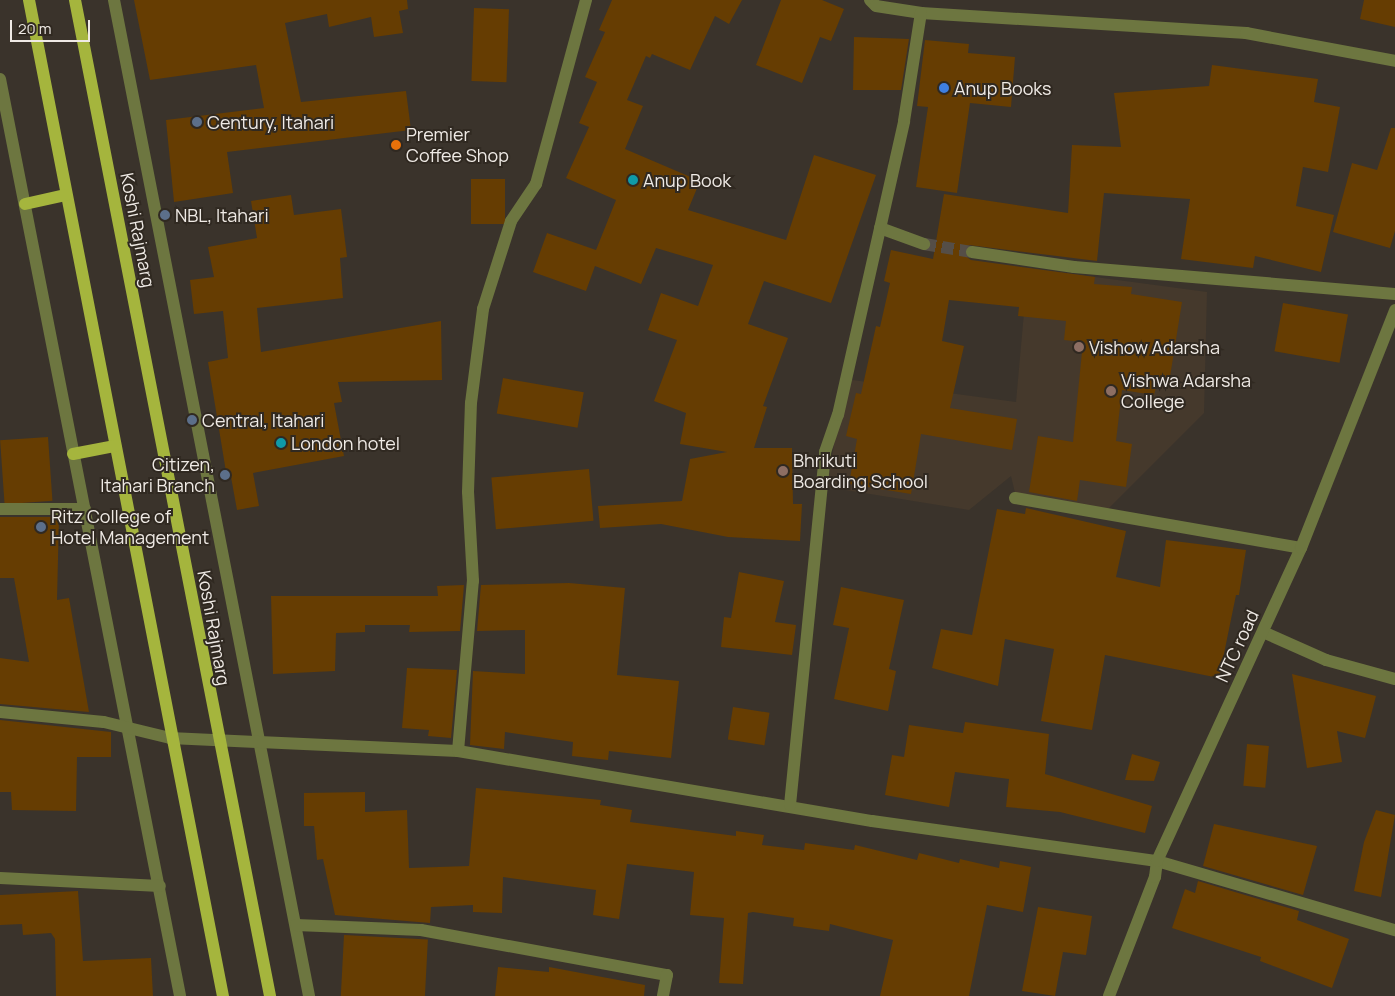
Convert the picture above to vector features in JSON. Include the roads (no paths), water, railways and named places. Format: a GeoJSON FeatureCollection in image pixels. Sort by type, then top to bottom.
{"type":"FeatureCollection","features":[{"type":"Feature","properties":{"kind":"main road"},"geometry":{"type":"LineString","coordinates":[[29,0],[170,738],[223,996]]}},
{"type":"Feature","properties":{"kind":"main road","name":"Koshi Rajmarg"},"geometry":{"type":"LineString","coordinates":[[75,0],[217,742],[246,862],[270,996]]}},
{"type":"Feature","properties":{"kind":"main road"},"geometry":{"type":"LineString","coordinates":[[25,204],[66,195]]}},
{"type":"Feature","properties":{"kind":"main road"},"geometry":{"type":"LineString","coordinates":[[74,454],[115,446]]}},
{"type":"Feature","properties":{"kind":"street"},"geometry":{"type":"LineString","coordinates":[[114,0],[309,996]]}},
{"type":"Feature","properties":{"kind":"street"},"geometry":{"type":"LineString","coordinates":[[458,751],[472,581],[468,492],[471,403],[483,309],[512,220],[536,184],[586,0]]}},
{"type":"Feature","properties":{"kind":"street"},"geometry":{"type":"LineString","coordinates":[[870,0],[876,6],[921,12],[1246,32],[1395,61]]}},
{"type":"Feature","properties":{"kind":"street"},"geometry":{"type":"LineString","coordinates":[[790,805],[825,452],[838,415],[904,121],[921,12]]}},
{"type":"Feature","properties":{"kind":"street"},"geometry":{"type":"LineString","coordinates":[[0,79],[130,732],[180,996]]}},
{"type":"Feature","properties":{"kind":"street"},"geometry":{"type":"LineString","coordinates":[[880,228],[924,244]]}},
{"type":"Feature","properties":{"kind":"street"},"geometry":{"type":"LineString","coordinates":[[972,252],[1074,267],[1395,294]]}},
{"type":"Feature","properties":{"kind":"street","name":"NTC road"},"geometry":{"type":"LineString","coordinates":[[1110,996],[1155,877],[1157,861],[1301,548],[1395,310]]}},
{"type":"Feature","properties":{"kind":"street"},"geometry":{"type":"LineString","coordinates":[[1015,498],[1301,548]]}},
{"type":"Feature","properties":{"kind":"street"},"geometry":{"type":"LineString","coordinates":[[0,509],[85,509]]}},
{"type":"Feature","properties":{"kind":"street"},"geometry":{"type":"LineString","coordinates":[[1263,632],[1326,660],[1395,679]]}},
{"type":"Feature","properties":{"kind":"street"},"geometry":{"type":"LineString","coordinates":[[0,712],[104,722],[130,732],[170,738],[217,742],[259,742],[458,751],[790,805],[872,821],[1157,861],[1395,930]]}},
{"type":"Feature","properties":{"kind":"street"},"geometry":{"type":"LineString","coordinates":[[0,878],[160,886]]}},
{"type":"Feature","properties":{"kind":"street"},"geometry":{"type":"LineString","coordinates":[[296,925],[421,930],[657,973],[667,975],[663,996]]}},
{"type":"Feature","properties":{"kind":"tunnel"},"geometry":{"type":"LineString","coordinates":[[924,244],[972,252]]}},
{"type":"Feature","properties":{"kind":"place","name":"Anup Books"},"geometry":{"type":"Point","coordinates":[944,88]}},
{"type":"Feature","properties":{"kind":"place","name":"Century, Itahari"},"geometry":{"type":"Point","coordinates":[197,122]}},
{"type":"Feature","properties":{"kind":"place","name":"Premier Coffee Shop"},"geometry":{"type":"Point","coordinates":[396,145]}},
{"type":"Feature","properties":{"kind":"place","name":"Anup Book"},"geometry":{"type":"Point","coordinates":[633,180]}},
{"type":"Feature","properties":{"kind":"place","name":"NBL, Itahari"},"geometry":{"type":"Point","coordinates":[165,215]}},
{"type":"Feature","properties":{"kind":"place","name":"Vishow Adarsha"},"geometry":{"type":"Point","coordinates":[1079,347]}},
{"type":"Feature","properties":{"kind":"place","name":"Vishwa Adarsha College"},"geometry":{"type":"Point","coordinates":[1111,391]}},
{"type":"Feature","properties":{"kind":"place","name":"Central, Itahari"},"geometry":{"type":"Point","coordinates":[192,420]}},
{"type":"Feature","properties":{"kind":"place","name":"London hotel"},"geometry":{"type":"Point","coordinates":[281,443]}},
{"type":"Feature","properties":{"kind":"place","name":"Bhrikuti Boarding School"},"geometry":{"type":"Point","coordinates":[783,471]}},
{"type":"Feature","properties":{"kind":"place","name":"Citizen, Itahari Branch"},"geometry":{"type":"Point","coordinates":[225,475]}},
{"type":"Feature","properties":{"kind":"place","name":"Ritz College of Hotel Management"},"geometry":{"type":"Point","coordinates":[41,527]}}]}
